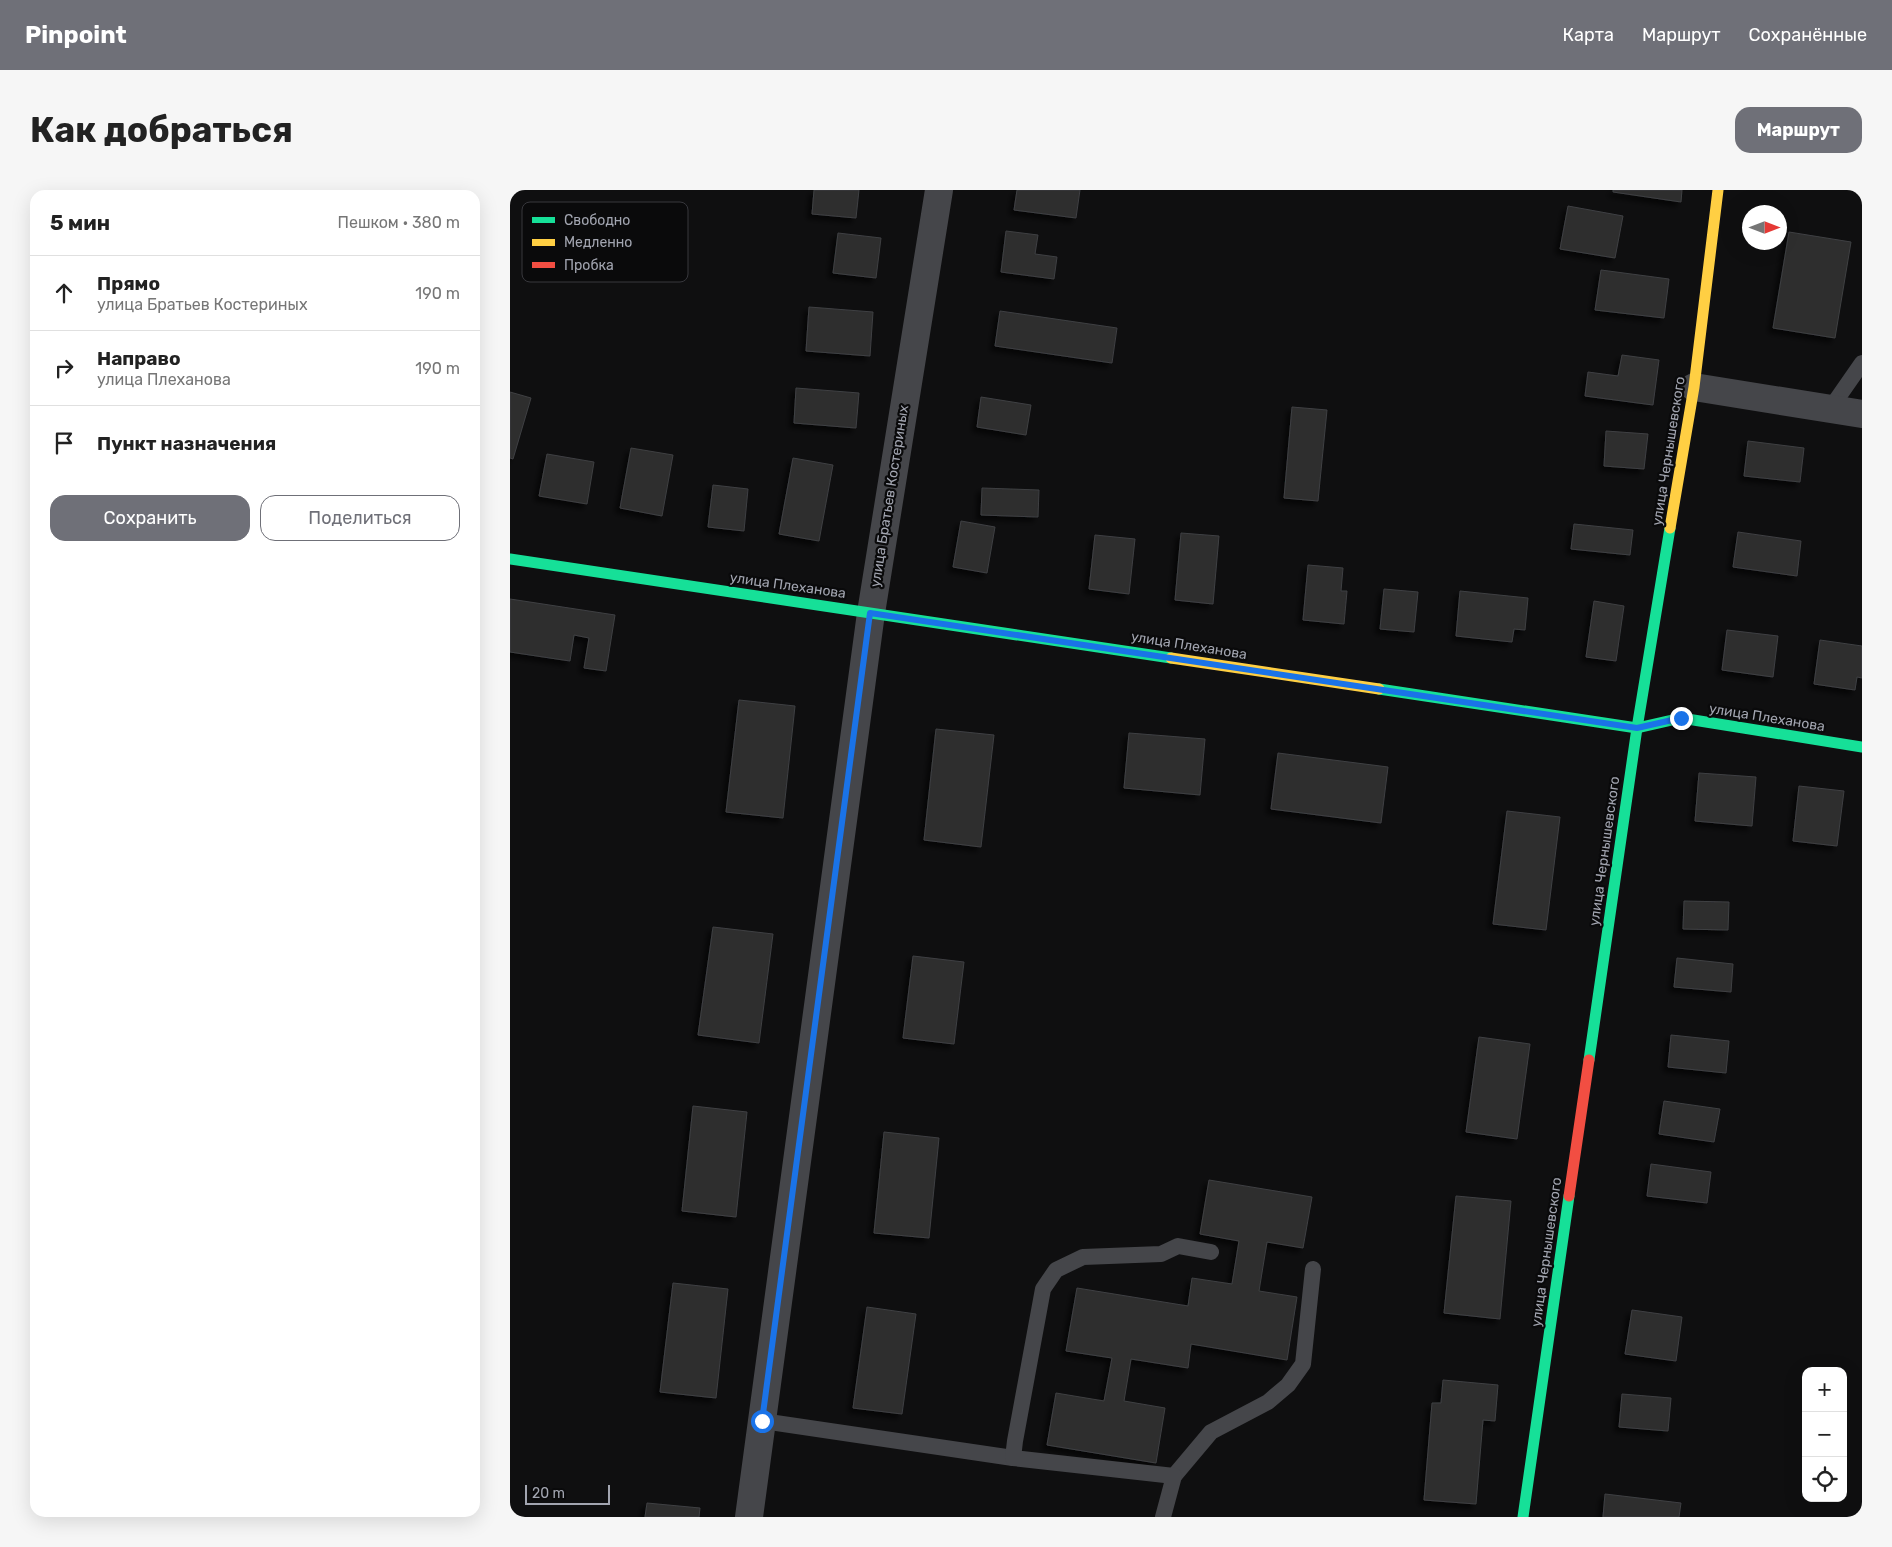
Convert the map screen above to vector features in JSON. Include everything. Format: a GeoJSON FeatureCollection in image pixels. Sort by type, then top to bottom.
{"type":"FeatureCollection","features":[{"type":"Feature","properties":{"kind":"street","name":"улица Братьев Костериных"},"geometry":{"type":"LineString","coordinates":[[749,1517],[870,613],[939,190]]}},
{"type":"Feature","properties":{"kind":"street","name":"улица Чернышевского"},"geometry":{"type":"LineString","coordinates":[[1523,1517],[1637,728],[1694,387],[1718,190]]}},
{"type":"Feature","properties":{"kind":"street"},"geometry":{"type":"LineString","coordinates":[[1694,387],[1862,414]]}},
{"type":"Feature","properties":{"kind":"street","name":"улица Плеханова"},"geometry":{"type":"LineString","coordinates":[[510,559],[1637,728],[1681,718],[1862,747]]}},
{"type":"Feature","properties":{"kind":"lane"},"geometry":{"type":"LineString","coordinates":[[1830,409],[1862,363]]}},
{"type":"Feature","properties":{"kind":"lane"},"geometry":{"type":"LineString","coordinates":[[1013,1458],[1043,1289],[1056,1270],[1083,1257],[1160,1254],[1178,1246],[1211,1252]]}},
{"type":"Feature","properties":{"kind":"lane"},"geometry":{"type":"LineString","coordinates":[[1163,1517],[1174,1476],[1211,1432],[1268,1402],[1288,1384],[1303,1364],[1313,1269]]}},
{"type":"Feature","properties":{"kind":"lane"},"geometry":{"type":"LineString","coordinates":[[762,1421],[1013,1458],[1174,1476]]}},
{"type":"Feature","properties":{"kind":"building"},"geometry":{"type":"Polygon","coordinates":[[[814,190],[859,190],[856,218],[812,214],[814,190]]]}},
{"type":"Feature","properties":{"kind":"building"},"geometry":{"type":"Polygon","coordinates":[[[1017,190],[1080,190],[1076,218],[1014,210],[1017,190]]]}},
{"type":"Feature","properties":{"kind":"building"},"geometry":{"type":"Polygon","coordinates":[[[1613,190],[1682,190],[1681,202],[1613,192],[1613,190]]]}},
{"type":"Feature","properties":{"kind":"building"},"geometry":{"type":"Polygon","coordinates":[[[1568,206],[1623,216],[1615,258],[1560,249],[1568,206]]]}},
{"type":"Feature","properties":{"kind":"building"},"geometry":{"type":"Polygon","coordinates":[[[1006,231],[1038,235],[1035,254],[1057,257],[1054,279],[1001,272],[1006,231]]]}},
{"type":"Feature","properties":{"kind":"building"},"geometry":{"type":"Polygon","coordinates":[[[1789,232],[1851,242],[1835,338],[1773,328],[1789,232]]]}},
{"type":"Feature","properties":{"kind":"building"},"geometry":{"type":"Polygon","coordinates":[[[838,233],[881,238],[876,278],[833,273],[838,233]]]}},
{"type":"Feature","properties":{"kind":"building"},"geometry":{"type":"Polygon","coordinates":[[[1601,270],[1669,279],[1664,318],[1595,310],[1601,270]]]}},
{"type":"Feature","properties":{"kind":"building"},"geometry":{"type":"Polygon","coordinates":[[[809,307],[873,312],[870,356],[806,351],[809,307]]]}},
{"type":"Feature","properties":{"kind":"building"},"geometry":{"type":"Polygon","coordinates":[[[1000,311],[1117,328],[1112,363],[995,346],[1000,311]]]}},
{"type":"Feature","properties":{"kind":"building"},"geometry":{"type":"Polygon","coordinates":[[[1622,355],[1659,360],[1653,405],[1585,396],[1588,372],[1618,376],[1622,355]]]}},
{"type":"Feature","properties":{"kind":"building"},"geometry":{"type":"Polygon","coordinates":[[[796,388],[859,393],[856,428],[794,423],[796,388]]]}},
{"type":"Feature","properties":{"kind":"building"},"geometry":{"type":"Polygon","coordinates":[[[510,392],[531,398],[513,459],[510,458],[510,392]]]}},
{"type":"Feature","properties":{"kind":"building"},"geometry":{"type":"Polygon","coordinates":[[[981,397],[1031,405],[1026,435],[977,427],[981,397]]]}},
{"type":"Feature","properties":{"kind":"building"},"geometry":{"type":"Polygon","coordinates":[[[1292,407],[1327,410],[1318,501],[1284,498],[1292,407]]]}},
{"type":"Feature","properties":{"kind":"building"},"geometry":{"type":"Polygon","coordinates":[[[1606,431],[1648,434],[1644,469],[1604,466],[1606,431]]]}},
{"type":"Feature","properties":{"kind":"building"},"geometry":{"type":"Polygon","coordinates":[[[1748,441],[1804,448],[1800,482],[1744,476],[1748,441]]]}},
{"type":"Feature","properties":{"kind":"building"},"geometry":{"type":"Polygon","coordinates":[[[631,448],[673,455],[662,516],[620,508],[631,448]]]}},
{"type":"Feature","properties":{"kind":"building"},"geometry":{"type":"Polygon","coordinates":[[[547,454],[594,462],[587,504],[539,496],[547,454]]]}},
{"type":"Feature","properties":{"kind":"building"},"geometry":{"type":"Polygon","coordinates":[[[793,458],[833,465],[819,541],[779,534],[793,458]]]}},
{"type":"Feature","properties":{"kind":"building"},"geometry":{"type":"Polygon","coordinates":[[[713,485],[748,489],[744,531],[708,527],[713,485]]]}},
{"type":"Feature","properties":{"kind":"building"},"geometry":{"type":"Polygon","coordinates":[[[982,488],[1039,490],[1038,517],[981,515],[982,488]]]}},
{"type":"Feature","properties":{"kind":"building"},"geometry":{"type":"Polygon","coordinates":[[[961,521],[995,527],[987,573],[953,567],[961,521]]]}},
{"type":"Feature","properties":{"kind":"building"},"geometry":{"type":"Polygon","coordinates":[[[1574,524],[1633,530],[1630,555],[1571,549],[1574,524]]]}},
{"type":"Feature","properties":{"kind":"building"},"geometry":{"type":"Polygon","coordinates":[[[1738,532],[1801,541],[1797,576],[1733,567],[1738,532]]]}},
{"type":"Feature","properties":{"kind":"building"},"geometry":{"type":"Polygon","coordinates":[[[1181,533],[1219,536],[1213,604],[1175,600],[1181,533]]]}},
{"type":"Feature","properties":{"kind":"building"},"geometry":{"type":"Polygon","coordinates":[[[1095,535],[1135,539],[1129,594],[1089,589],[1095,535]]]}},
{"type":"Feature","properties":{"kind":"building"},"geometry":{"type":"Polygon","coordinates":[[[1308,565],[1343,568],[1341,591],[1347,591],[1344,624],[1303,620],[1308,565]]]}},
{"type":"Feature","properties":{"kind":"building"},"geometry":{"type":"Polygon","coordinates":[[[1384,589],[1418,592],[1414,632],[1380,629],[1384,589]]]}},
{"type":"Feature","properties":{"kind":"building"},"geometry":{"type":"Polygon","coordinates":[[[1460,591],[1528,598],[1525,630],[1514,629],[1512,642],[1456,636],[1460,591]]]}},
{"type":"Feature","properties":{"kind":"building"},"geometry":{"type":"Polygon","coordinates":[[[510,599],[615,615],[606,671],[584,668],[589,638],[574,635],[570,661],[510,652],[510,599]]]}},
{"type":"Feature","properties":{"kind":"building"},"geometry":{"type":"Polygon","coordinates":[[[1594,601],[1624,606],[1616,661],[1586,657],[1594,601]]]}},
{"type":"Feature","properties":{"kind":"building"},"geometry":{"type":"Polygon","coordinates":[[[1727,630],[1778,636],[1773,677],[1722,670],[1727,630]]]}},
{"type":"Feature","properties":{"kind":"building"},"geometry":{"type":"Polygon","coordinates":[[[1820,640],[1862,646],[1862,678],[1857,677],[1855,690],[1814,684],[1820,640]]]}},
{"type":"Feature","properties":{"kind":"building"},"geometry":{"type":"Polygon","coordinates":[[[739,700],[795,706],[783,818],[726,812],[739,700]]]}},
{"type":"Feature","properties":{"kind":"building"},"geometry":{"type":"Polygon","coordinates":[[[936,729],[994,735],[981,847],[924,840],[936,729]]]}},
{"type":"Feature","properties":{"kind":"building"},"geometry":{"type":"Polygon","coordinates":[[[1129,733],[1205,739],[1200,795],[1124,788],[1129,733]]]}},
{"type":"Feature","properties":{"kind":"building"},"geometry":{"type":"Polygon","coordinates":[[[1278,753],[1388,767],[1381,823],[1271,809],[1278,753]]]}},
{"type":"Feature","properties":{"kind":"building"},"geometry":{"type":"Polygon","coordinates":[[[1699,773],[1756,777],[1752,826],[1695,821],[1699,773]]]}},
{"type":"Feature","properties":{"kind":"building"},"geometry":{"type":"Polygon","coordinates":[[[1799,786],[1844,791],[1837,846],[1793,841],[1799,786]]]}},
{"type":"Feature","properties":{"kind":"building"},"geometry":{"type":"Polygon","coordinates":[[[1507,811],[1560,817],[1546,930],[1493,924],[1507,811]]]}},
{"type":"Feature","properties":{"kind":"building"},"geometry":{"type":"Polygon","coordinates":[[[1684,901],[1729,902],[1728,930],[1683,929],[1684,901]]]}},
{"type":"Feature","properties":{"kind":"building"},"geometry":{"type":"Polygon","coordinates":[[[713,927],[773,934],[759,1043],[698,1035],[713,927]]]}},
{"type":"Feature","properties":{"kind":"building"},"geometry":{"type":"Polygon","coordinates":[[[913,956],[964,962],[954,1044],[903,1038],[913,956]]]}},
{"type":"Feature","properties":{"kind":"building"},"geometry":{"type":"Polygon","coordinates":[[[1677,958],[1733,964],[1731,992],[1674,987],[1677,958]]]}},
{"type":"Feature","properties":{"kind":"building"},"geometry":{"type":"Polygon","coordinates":[[[1671,1035],[1729,1041],[1726,1073],[1668,1067],[1671,1035]]]}},
{"type":"Feature","properties":{"kind":"building"},"geometry":{"type":"Polygon","coordinates":[[[1479,1037],[1530,1044],[1517,1139],[1466,1132],[1479,1037]]]}},
{"type":"Feature","properties":{"kind":"building"},"geometry":{"type":"Polygon","coordinates":[[[1664,1101],[1720,1109],[1714,1142],[1659,1134],[1664,1101]]]}},
{"type":"Feature","properties":{"kind":"building"},"geometry":{"type":"Polygon","coordinates":[[[693,1106],[747,1112],[736,1217],[682,1211],[693,1106]]]}},
{"type":"Feature","properties":{"kind":"building"},"geometry":{"type":"Polygon","coordinates":[[[884,1132],[939,1138],[929,1238],[874,1233],[884,1132]]]}},
{"type":"Feature","properties":{"kind":"building"},"geometry":{"type":"Polygon","coordinates":[[[1651,1164],[1711,1172],[1707,1203],[1647,1196],[1651,1164]]]}},
{"type":"Feature","properties":{"kind":"building"},"geometry":{"type":"Polygon","coordinates":[[[1209,1180],[1312,1197],[1303,1248],[1267,1242],[1259,1291],[1297,1297],[1287,1360],[1191,1344],[1188,1368],[1131,1359],[1124,1401],[1165,1408],[1156,1463],[1047,1445],[1056,1393],[1104,1401],[1112,1358],[1066,1351],[1077,1288],[1188,1306],[1192,1278],[1232,1284],[1239,1241],[1200,1234],[1209,1180]]]}},
{"type":"Feature","properties":{"kind":"building"},"geometry":{"type":"Polygon","coordinates":[[[1456,1196],[1511,1201],[1500,1319],[1444,1313],[1456,1196]]]}},
{"type":"Feature","properties":{"kind":"building"},"geometry":{"type":"Polygon","coordinates":[[[673,1283],[728,1289],[716,1398],[660,1392],[673,1283]]]}},
{"type":"Feature","properties":{"kind":"building"},"geometry":{"type":"Polygon","coordinates":[[[867,1307],[916,1314],[902,1414],[853,1408],[867,1307]]]}},
{"type":"Feature","properties":{"kind":"building"},"geometry":{"type":"Polygon","coordinates":[[[1632,1310],[1682,1317],[1676,1361],[1625,1354],[1632,1310]]]}},
{"type":"Feature","properties":{"kind":"building"},"geometry":{"type":"Polygon","coordinates":[[[1443,1380],[1498,1385],[1495,1421],[1483,1420],[1476,1504],[1424,1500],[1432,1403],[1441,1403],[1443,1380]]]}},
{"type":"Feature","properties":{"kind":"building"},"geometry":{"type":"Polygon","coordinates":[[[1622,1394],[1671,1398],[1668,1431],[1619,1427],[1622,1394]]]}},
{"type":"Feature","properties":{"kind":"building"},"geometry":{"type":"Polygon","coordinates":[[[1605,1494],[1681,1503],[1679,1517],[1603,1517],[1605,1494]]]}},
{"type":"Feature","properties":{"kind":"building"},"geometry":{"type":"Polygon","coordinates":[[[647,1503],[700,1508],[699,1517],[645,1517],[647,1503]]]}},
{"type":"Feature","properties":{"kind":"traffic: fast"},"geometry":{"type":"LineString","coordinates":[[1589,1060],[1637,728],[1670,528]]}},
{"type":"Feature","properties":{"kind":"traffic: fast"},"geometry":{"type":"LineString","coordinates":[[510,559],[1171,658]]}},
{"type":"Feature","properties":{"kind":"traffic: fast"},"geometry":{"type":"LineString","coordinates":[[1379,689],[1637,728],[1681,718],[1862,747]]}},
{"type":"Feature","properties":{"kind":"traffic: fast"},"geometry":{"type":"LineString","coordinates":[[1523,1517],[1569,1196]]}},
{"type":"Feature","properties":{"kind":"traffic: slow"},"geometry":{"type":"LineString","coordinates":[[1670,528],[1694,387],[1718,190]]}},
{"type":"Feature","properties":{"kind":"traffic: slow"},"geometry":{"type":"LineString","coordinates":[[1171,658],[1379,689]]}},
{"type":"Feature","properties":{"kind":"traffic: jam"},"geometry":{"type":"LineString","coordinates":[[1569,1196],[1589,1060]]}},
{"type":"Feature","properties":{"kind":"route"},"geometry":{"type":"LineString","coordinates":[[762,1421],[870,613],[1637,728],[1681,718]]}}]}
